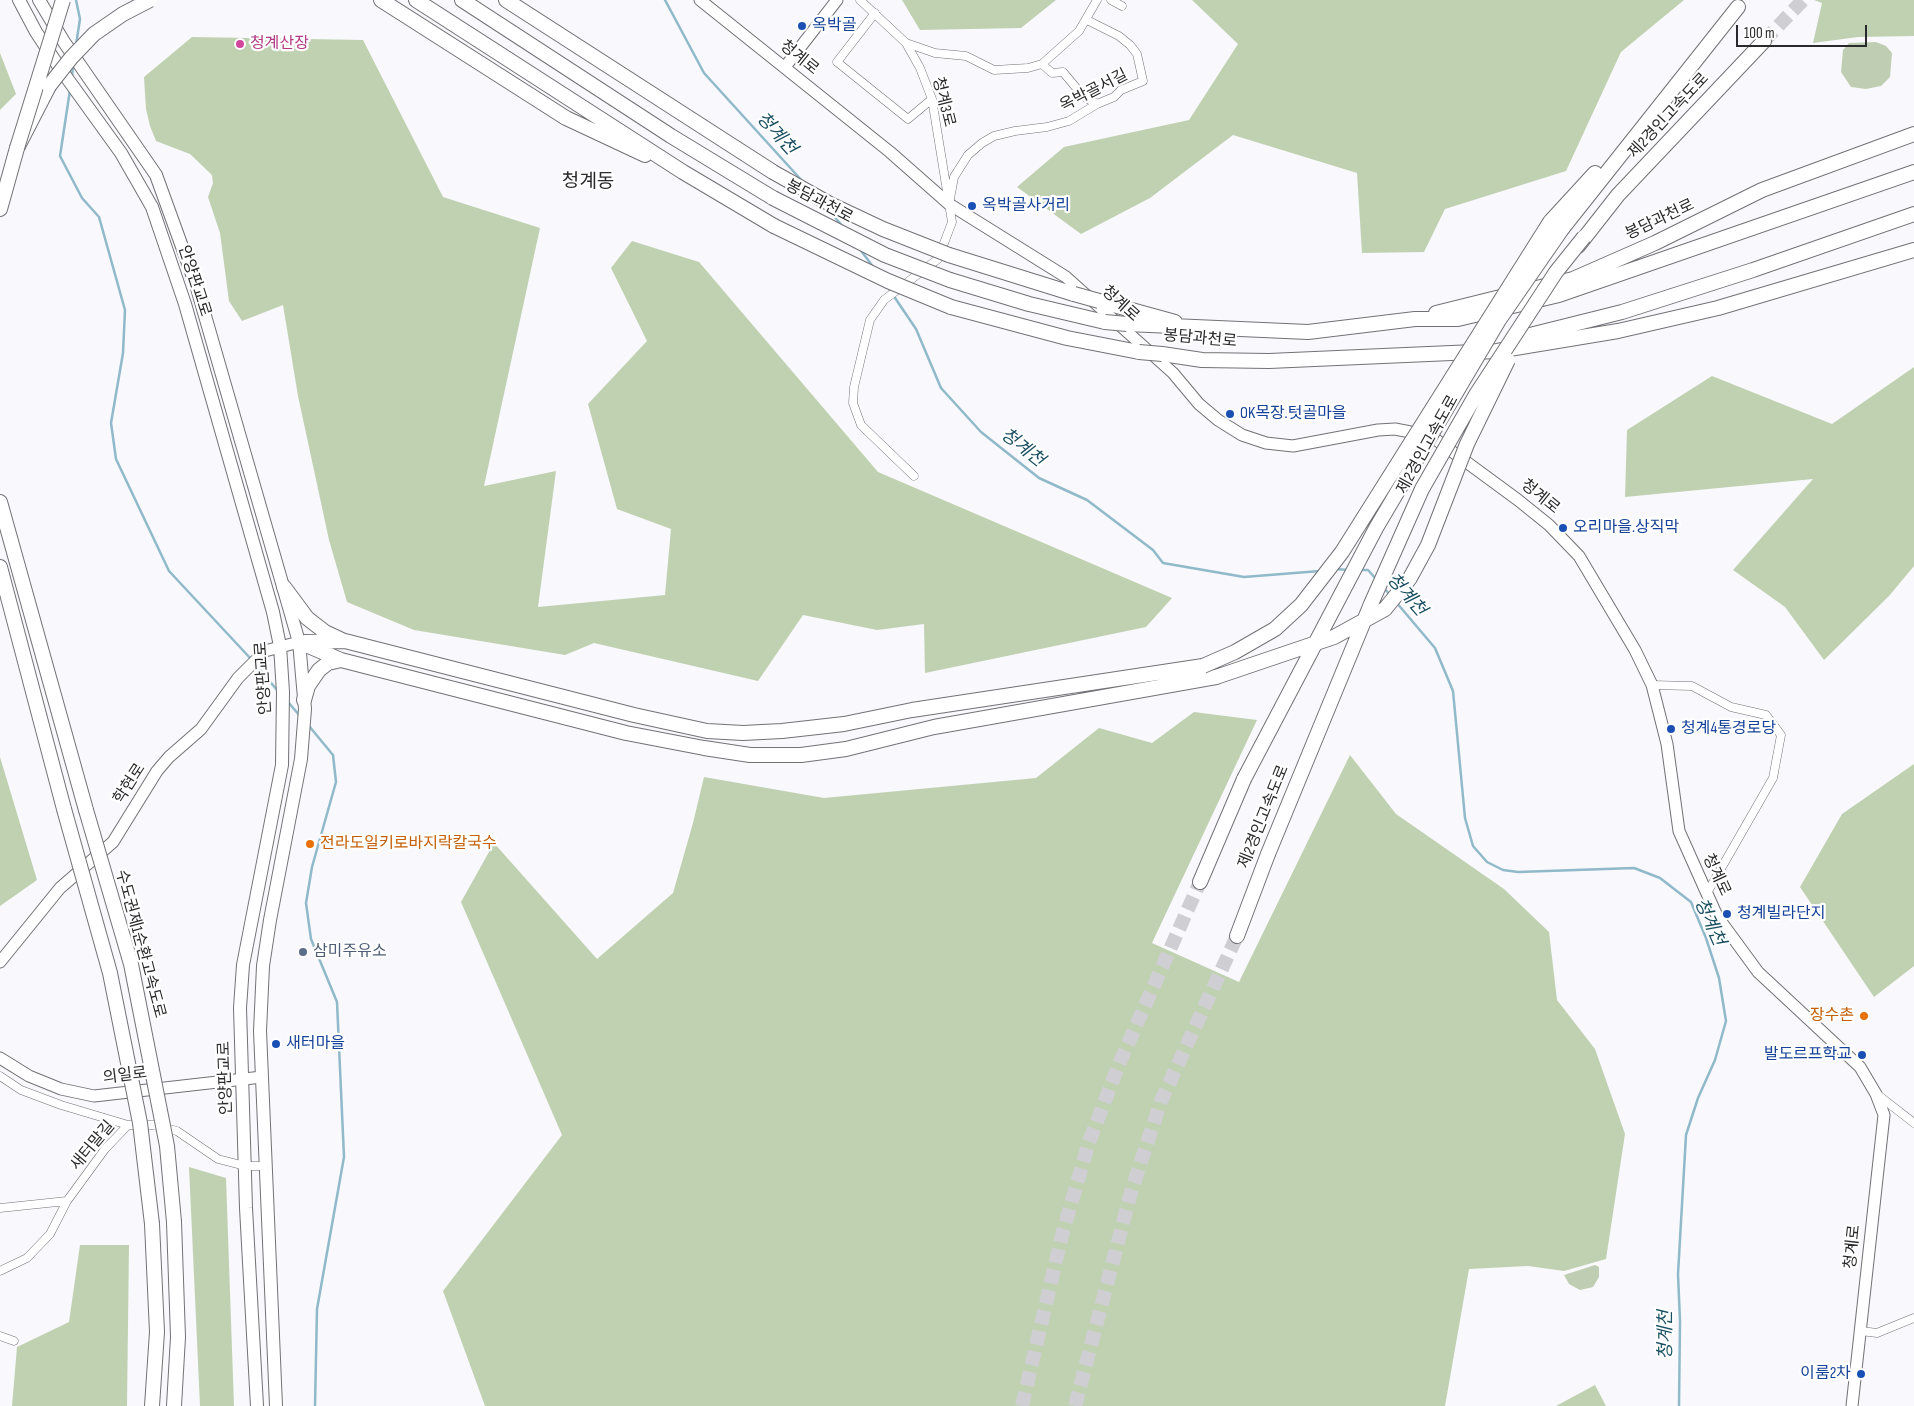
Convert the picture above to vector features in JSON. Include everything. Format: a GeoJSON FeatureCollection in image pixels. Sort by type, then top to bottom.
{"type":"FeatureCollection","features":[{"type":"Feature","properties":{"kind":"highway"},"geometry":{"type":"LineString","coordinates":[[0,209],[63,0]]}},
{"type":"Feature","properties":{"kind":"highway"},"geometry":{"type":"LineString","coordinates":[[17,148],[49,86],[71,58],[94,34],[123,14],[150,0]]}},
{"type":"Feature","properties":{"kind":"highway","name":"봉담과천로"},"geometry":{"type":"LineString","coordinates":[[381,0],[566,118],[624,147],[683,172]]}},
{"type":"Feature","properties":{"kind":"highway","name":"봉담과천로"},"geometry":{"type":"LineString","coordinates":[[416,0],[683,172],[774,226],[872,274],[951,307],[1067,338],[1139,352],[1202,360],[1269,361],[1498,351],[1618,331],[1718,308],[1914,250]]}},
{"type":"Feature","properties":{"kind":"highway","name":"봉담과천로"},"geometry":{"type":"LineString","coordinates":[[462,0],[672,136],[773,198],[885,255],[950,280],[1029,304],[1105,322],[1203,329],[1308,332],[1414,319],[1458,319],[1559,295],[1914,172]]}},
{"type":"Feature","properties":{"kind":"highway","name":"봉담과천로"},"geometry":{"type":"LineString","coordinates":[[506,0],[772,172],[830,204],[943,257],[1203,329]]}},
{"type":"Feature","properties":{"kind":"highway","name":"제2경인고속도로"},"geometry":{"type":"LineString","coordinates":[[1200,882],[1244,779],[1376,528],[1556,225],[1738,7]]}},
{"type":"Feature","properties":{"kind":"highway","name":"제2경인고속도로"},"geometry":{"type":"LineString","coordinates":[[1237,936],[1268,854],[1371,604],[1422,489],[1488,376],[1556,272],[1618,195],[1764,41]]}},
{"type":"Feature","properties":{"kind":"highway","name":"봉담과천로"},"geometry":{"type":"LineString","coordinates":[[1414,319],[1573,279],[1654,243],[1762,190],[1914,134]]}},
{"type":"Feature","properties":{"kind":"highway","name":"봉담과천로"},"geometry":{"type":"LineString","coordinates":[[1422,354],[1530,336],[1622,312],[1753,270],[1914,214]]}},
{"type":"Feature","properties":{"kind":"highway"},"geometry":{"type":"LineString","coordinates":[[284,587],[312,624],[345,641],[634,715],[708,731],[743,733],[782,732],[844,724],[912,710],[1203,666],[1267,634],[1301,605],[1342,552],[1556,225]]}},
{"type":"Feature","properties":{"kind":"highway"},"geometry":{"type":"LineString","coordinates":[[299,642],[341,660],[626,732],[704,748],[750,755],[801,755],[846,749],[934,727],[1216,677],[1334,637],[1385,609],[1410,578],[1428,545],[1468,444],[1506,363],[1584,237]]}},
{"type":"Feature","properties":{"kind":"highway","name":"수도권제1순환고속도로"},"geometry":{"type":"LineString","coordinates":[[0,502],[135,982],[167,1146],[174,1222],[178,1337],[174,1406]]}},
{"type":"Feature","properties":{"kind":"highway"},"geometry":{"type":"LineString","coordinates":[[0,567],[64,809],[110,973],[140,1123],[152,1224],[157,1332],[152,1406]]}},
{"type":"Feature","properties":{"kind":"highway"},"geometry":{"type":"LineString","coordinates":[[299,642],[345,641]]}},
{"type":"Feature","properties":{"kind":"highway"},"geometry":{"type":"LineString","coordinates":[[305,705],[308,686],[319,670],[328,663],[341,660]]}},
{"type":"Feature","properties":{"kind":"main road","name":"안양판교로"},"geometry":{"type":"LineString","coordinates":[[19,0],[36,32],[59,67],[121,153],[152,207],[185,304],[274,612],[280,646],[283,692],[282,765],[243,964],[240,1008],[244,1078],[245,1166],[257,1406]]}},
{"type":"Feature","properties":{"kind":"main road","name":"안양판교로"},"geometry":{"type":"LineString","coordinates":[[39,0],[89,80],[146,158],[163,194],[196,288],[299,642],[305,705],[301,759],[263,966],[260,1031],[276,1406]]}},
{"type":"Feature","properties":{"kind":"street","name":"청계로"},"geometry":{"type":"LineString","coordinates":[[700,0],[890,152],[949,204],[1066,277],[1173,373],[1199,404],[1218,420],[1242,435],[1266,443],[1293,446],[1378,430],[1395,429],[1431,436],[1534,512],[1579,556],[1636,650],[1652,685],[1667,744],[1679,831],[1717,916],[1758,972],[1860,1067],[1876,1094],[1884,1115],[1852,1406]]}},
{"type":"Feature","properties":{"kind":"street"},"geometry":{"type":"LineString","coordinates":[[785,67],[837,0]]}},
{"type":"Feature","properties":{"kind":"street","name":"청계3로"},"geometry":{"type":"LineString","coordinates":[[860,0],[906,43],[920,68],[932,100],[949,204]]}},
{"type":"Feature","properties":{"kind":"street"},"geometry":{"type":"LineString","coordinates":[[906,43],[935,52],[966,56],[994,70],[1011,70],[1042,64],[1079,31],[1098,0]]}},
{"type":"Feature","properties":{"kind":"street"},"geometry":{"type":"LineString","coordinates":[[1111,0],[1122,6]]}},
{"type":"Feature","properties":{"kind":"street"},"geometry":{"type":"LineString","coordinates":[[875,13],[837,62],[908,119],[932,100]]}},
{"type":"Feature","properties":{"kind":"street","name":"옥박골서길"},"geometry":{"type":"LineString","coordinates":[[949,204],[954,178],[968,155],[982,143],[1008,133],[1047,127],[1068,121],[1097,104],[1114,98],[1121,90],[1143,81],[1142,69],[1137,54],[1130,45],[1119,36],[1087,20]]}},
{"type":"Feature","properties":{"kind":"street"},"geometry":{"type":"LineString","coordinates":[[1042,64],[1052,74],[1062,72],[1083,96],[1097,104]]}},
{"type":"Feature","properties":{"kind":"street"},"geometry":{"type":"LineString","coordinates":[[914,476],[861,425],[853,403],[854,386],[870,320],[884,300],[943,257],[952,222],[949,204]]}},
{"type":"Feature","properties":{"kind":"street","name":"학현로"},"geometry":{"type":"LineString","coordinates":[[0,962],[60,888],[113,842],[157,770],[169,757],[202,729],[238,678],[260,659],[265,651],[299,642]]}},
{"type":"Feature","properties":{"kind":"street"},"geometry":{"type":"LineString","coordinates":[[1652,685],[1692,686],[1731,707],[1766,715],[1781,734],[1773,778],[1706,893]]}},
{"type":"Feature","properties":{"kind":"street","name":"의일로"},"geometry":{"type":"LineString","coordinates":[[0,1058],[29,1076],[60,1089],[94,1096],[262,1077]]}},
{"type":"Feature","properties":{"kind":"street"},"geometry":{"type":"LineString","coordinates":[[0,1076],[20,1090],[128,1126]]}},
{"type":"Feature","properties":{"kind":"street"},"geometry":{"type":"LineString","coordinates":[[1876,1094],[1914,1122]]}},
{"type":"Feature","properties":{"kind":"street","name":"새터말길"},"geometry":{"type":"LineString","coordinates":[[0,1271],[27,1258],[50,1234],[67,1201],[105,1149],[128,1126],[153,1125],[177,1131],[218,1159],[245,1166],[266,1166]]}},
{"type":"Feature","properties":{"kind":"street"},"geometry":{"type":"LineString","coordinates":[[0,1208],[67,1201]]}},
{"type":"Feature","properties":{"kind":"street"},"geometry":{"type":"LineString","coordinates":[[1861,1331],[1876,1333],[1914,1318]]}},
{"type":"Feature","properties":{"kind":"street"},"geometry":{"type":"LineString","coordinates":[[0,1336],[14,1342]]}},
{"type":"Feature","properties":{"kind":"green space"},"geometry":{"type":"Polygon","coordinates":[[[902,0],[1056,0],[1021,28],[920,30],[902,0]]]}},
{"type":"Feature","properties":{"kind":"green space"},"geometry":{"type":"Polygon","coordinates":[[[1192,0],[1684,0],[1621,52],[1566,171],[1445,209],[1424,252],[1362,253],[1357,173],[1233,135],[1150,198],[1081,234],[1017,187],[1064,147],[1189,120],[1238,44],[1192,0]]]}},
{"type":"Feature","properties":{"kind":"green space"},"geometry":{"type":"Polygon","coordinates":[[[1814,0],[1914,0],[1914,36],[1858,37],[1813,43],[1822,3],[1814,0]]]}},
{"type":"Feature","properties":{"kind":"green space"},"geometry":{"type":"Polygon","coordinates":[[[192,37],[363,40],[443,197],[540,228],[484,486],[556,471],[538,607],[665,595],[671,529],[617,509],[588,404],[647,341],[611,268],[632,241],[699,262],[878,472],[1172,598],[1146,627],[925,673],[924,624],[877,630],[803,615],[758,681],[594,643],[565,655],[414,630],[347,602],[329,540],[298,396],[283,305],[242,321],[229,301],[220,233],[208,197],[213,183],[212,175],[190,154],[156,141],[150,126],[146,109],[144,77],[192,37]]]}},
{"type":"Feature","properties":{"kind":"green space"},"geometry":{"type":"Polygon","coordinates":[[[1876,42],[1886,46],[1892,53],[1890,77],[1881,86],[1866,89],[1851,87],[1841,72],[1843,50],[1849,43],[1876,42]]]}},
{"type":"Feature","properties":{"kind":"green space"},"geometry":{"type":"Polygon","coordinates":[[[0,53],[16,94],[0,110],[0,53]]]}},
{"type":"Feature","properties":{"kind":"green space"},"geometry":{"type":"Polygon","coordinates":[[[1914,367],[1914,566],[1889,596],[1824,660],[1785,607],[1733,570],[1813,479],[1625,497],[1627,430],[1712,376],[1832,424],[1914,367]]]}},
{"type":"Feature","properties":{"kind":"green space"},"geometry":{"type":"Polygon","coordinates":[[[1194,712],[1257,720],[1152,943],[1239,982],[1350,755],[1396,814],[1504,889],[1549,932],[1557,1000],[1595,1049],[1625,1134],[1606,1259],[1564,1271],[1528,1266],[1469,1269],[1445,1406],[485,1406],[443,1291],[562,1135],[461,902],[494,843],[597,959],[673,893],[704,777],[824,798],[1036,778],[1099,728],[1152,743],[1194,712]]]}},
{"type":"Feature","properties":{"kind":"green space"},"geometry":{"type":"Polygon","coordinates":[[[0,757],[37,880],[0,906],[0,757]]]}},
{"type":"Feature","properties":{"kind":"green space"},"geometry":{"type":"Polygon","coordinates":[[[1914,764],[1914,966],[1874,997],[1800,887],[1842,814],[1914,764]]]}},
{"type":"Feature","properties":{"kind":"green space"},"geometry":{"type":"Polygon","coordinates":[[[189,1167],[226,1178],[234,1406],[200,1406],[189,1167]]]}},
{"type":"Feature","properties":{"kind":"green space"},"geometry":{"type":"Polygon","coordinates":[[[80,1245],[129,1245],[127,1406],[12,1406],[17,1347],[69,1322],[80,1245]]]}},
{"type":"Feature","properties":{"kind":"green space"},"geometry":{"type":"Polygon","coordinates":[[[1595,1265],[1599,1267],[1599,1277],[1593,1287],[1580,1290],[1569,1284],[1564,1275],[1595,1265]]]}},
{"type":"Feature","properties":{"kind":"green space"},"geometry":{"type":"Polygon","coordinates":[[[1595,1385],[1606,1406],[1556,1406],[1595,1385]]]}},
{"type":"Feature","properties":{"kind":"waterway"},"geometry":{"type":"LineString","coordinates":[[76,0],[80,19],[76,45]]}},
{"type":"Feature","properties":{"kind":"waterway","name":"청계천"},"geometry":{"type":"LineString","coordinates":[[665,0],[704,73],[804,183]]}},
{"type":"Feature","properties":{"kind":"waterway"},"geometry":{"type":"LineString","coordinates":[[72,77],[73,65]]}},
{"type":"Feature","properties":{"kind":"waterway"},"geometry":{"type":"LineString","coordinates":[[70,90],[60,156],[82,198],[99,217],[125,310],[123,353],[111,423],[116,459],[169,571],[251,659]]}},
{"type":"Feature","properties":{"kind":"waterway","name":"청계천"},"geometry":{"type":"LineString","coordinates":[[828,209],[844,228]]}},
{"type":"Feature","properties":{"kind":"waterway","name":"청계천"},"geometry":{"type":"LineString","coordinates":[[859,248],[874,268]]}},
{"type":"Feature","properties":{"kind":"waterway","name":"청계천"},"geometry":{"type":"LineString","coordinates":[[887,286],[916,329],[941,388],[981,432],[1039,478],[1087,500],[1153,550],[1163,563],[1244,577],[1320,571]]}},
{"type":"Feature","properties":{"kind":"waterway","name":"청계천"},"geometry":{"type":"LineString","coordinates":[[1336,569],[1348,570]]}},
{"type":"Feature","properties":{"kind":"waterway","name":"청계천"},"geometry":{"type":"LineString","coordinates":[[1361,570],[1368,570],[1376,579]]}},
{"type":"Feature","properties":{"kind":"waterway","name":"청계천"},"geometry":{"type":"LineString","coordinates":[[1383,587],[1391,596]]}},
{"type":"Feature","properties":{"kind":"waterway","name":"청계천"},"geometry":{"type":"LineString","coordinates":[[1396,602],[1435,648],[1453,691],[1465,818],[1473,846],[1487,862],[1503,870],[1518,872],[1634,868],[1660,878],[1691,902],[1706,938],[1719,978],[1726,1021],[1715,1060],[1698,1098],[1686,1135],[1678,1274],[1680,1321],[1679,1406]]}},
{"type":"Feature","properties":{"kind":"waterway"},"geometry":{"type":"LineString","coordinates":[[257,666],[277,690]]}},
{"type":"Feature","properties":{"kind":"waterway"},"geometry":{"type":"LineString","coordinates":[[288,702],[300,716]]}},
{"type":"Feature","properties":{"kind":"waterway"},"geometry":{"type":"LineString","coordinates":[[309,726],[333,755],[336,782],[312,867],[306,903],[311,939],[337,1002],[344,1157],[317,1309],[315,1406]]}},
{"type":"Feature","properties":{"kind":"tunnel"},"geometry":{"type":"LineString","coordinates":[[1764,41],[1803,0]]}},
{"type":"Feature","properties":{"kind":"tunnel"},"geometry":{"type":"LineString","coordinates":[[1022,1406],[1062,1235],[1089,1142],[1119,1064],[1200,882]]}},
{"type":"Feature","properties":{"kind":"tunnel"},"geometry":{"type":"LineString","coordinates":[[1075,1406],[1131,1192],[1161,1101],[1237,936]]}},
{"type":"Feature","properties":{"kind":"place","name":"옥박골"},"geometry":{"type":"Point","coordinates":[802,26]}},
{"type":"Feature","properties":{"kind":"place","name":"청계산장"},"geometry":{"type":"Point","coordinates":[240,44]}},
{"type":"Feature","properties":{"kind":"place","name":"옥박골사거리"},"geometry":{"type":"Point","coordinates":[972,206]}},
{"type":"Feature","properties":{"kind":"place","name":"OK목장.텃골마을"},"geometry":{"type":"Point","coordinates":[1230,414]}},
{"type":"Feature","properties":{"kind":"place","name":"오리마을.상직막"},"geometry":{"type":"Point","coordinates":[1563,528]}},
{"type":"Feature","properties":{"kind":"place","name":"청계4통경로당"},"geometry":{"type":"Point","coordinates":[1671,729]}},
{"type":"Feature","properties":{"kind":"place","name":"전라도일키로바지락칼국수"},"geometry":{"type":"Point","coordinates":[310,844]}},
{"type":"Feature","properties":{"kind":"place","name":"청계빌라단지"},"geometry":{"type":"Point","coordinates":[1727,914]}},
{"type":"Feature","properties":{"kind":"place","name":"삼미주유소"},"geometry":{"type":"Point","coordinates":[303,952]}},
{"type":"Feature","properties":{"kind":"place","name":"장수촌"},"geometry":{"type":"Point","coordinates":[1864,1016]}},
{"type":"Feature","properties":{"kind":"place","name":"새터마을"},"geometry":{"type":"Point","coordinates":[276,1044]}},
{"type":"Feature","properties":{"kind":"place","name":"발도르프학교"},"geometry":{"type":"Point","coordinates":[1862,1055]}},
{"type":"Feature","properties":{"kind":"place","name":"이룸2차"},"geometry":{"type":"Point","coordinates":[1861,1374]}},
{"type":"Feature","properties":{"kind":"district","name":"청계동"},"geometry":{"type":"Point","coordinates":[588,182]}}]}
